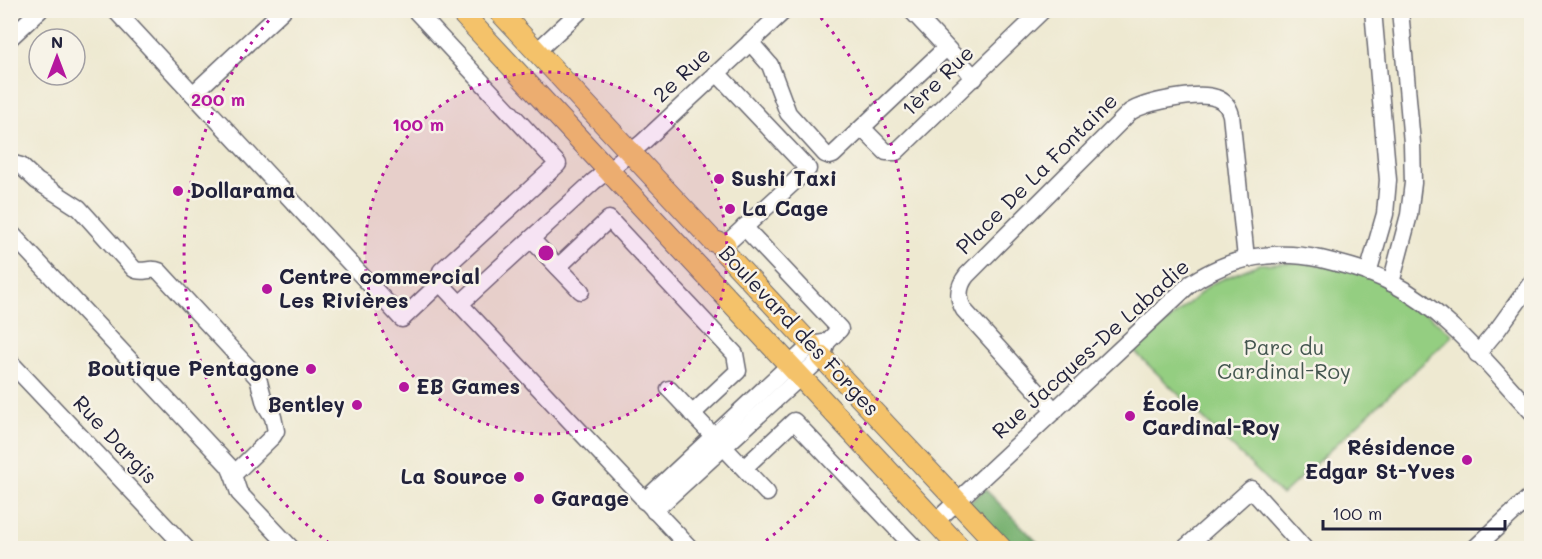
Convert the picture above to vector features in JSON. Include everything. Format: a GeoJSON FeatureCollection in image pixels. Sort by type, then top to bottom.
{"type":"FeatureCollection","features":[{"type":"Feature","properties":{"kind":"main road","name":"Boulevard des Forges"},"geometry":{"type":"LineString","coordinates":[[459,10],[960,549]]}},
{"type":"Feature","properties":{"kind":"main road","name":"Boulevard des Forges"},"geometry":{"type":"LineString","coordinates":[[498,10],[713,241],[725,245],[724,252],[820,348],[1001,549]]}},
{"type":"Feature","properties":{"kind":"street"},"geometry":{"type":"LineString","coordinates":[[10,38],[40,10]]}},
{"type":"Feature","properties":{"kind":"street"},"geometry":{"type":"LineString","coordinates":[[115,10],[402,319],[440,283],[441,271],[558,164],[415,10]]}},
{"type":"Feature","properties":{"kind":"street"},"geometry":{"type":"LineString","coordinates":[[193,94],[283,10]]}},
{"type":"Feature","properties":{"kind":"street"},"geometry":{"type":"LineString","coordinates":[[536,52],[581,10]]}},
{"type":"Feature","properties":{"kind":"street","name":"2e Rue"},"geometry":{"type":"LineString","coordinates":[[460,304],[785,10]]}},
{"type":"Feature","properties":{"kind":"street"},"geometry":{"type":"LineString","coordinates":[[911,10],[975,78]]}},
{"type":"Feature","properties":{"kind":"street","name":"1ère Rue"},"geometry":{"type":"LineString","coordinates":[[862,128],[886,152],[896,152],[1043,10]]}},
{"type":"Feature","properties":{"kind":"street"},"geometry":{"type":"LineString","coordinates":[[1368,273],[1385,214],[1388,192],[1388,166],[1373,10]]}},
{"type":"Feature","properties":{"kind":"street"},"geometry":{"type":"LineString","coordinates":[[1391,283],[1412,201],[1413,166],[1400,10]]}},
{"type":"Feature","properties":{"kind":"street","name":"1ère Rue"},"geometry":{"type":"LineString","coordinates":[[750,42],[768,62],[790,115],[826,155],[833,155],[946,48]]}},
{"type":"Feature","properties":{"kind":"street"},"geometry":{"type":"LineString","coordinates":[[1379,69],[1405,68]]}},
{"type":"Feature","properties":{"kind":"street"},"geometry":{"type":"LineString","coordinates":[[717,73],[808,169],[725,245]]}},
{"type":"Feature","properties":{"kind":"street","name":"Place De La Fontaine"},"geometry":{"type":"LineString","coordinates":[[1055,411],[964,310],[959,299],[960,286],[967,275],[1130,112],[1151,102],[1196,97],[1212,96],[1226,104],[1231,115],[1246,258]]}},
{"type":"Feature","properties":{"kind":"street"},"geometry":{"type":"LineString","coordinates":[[10,163],[21,166],[37,182],[79,208],[136,270],[152,268],[159,271],[258,378],[276,431],[233,475]]}},
{"type":"Feature","properties":{"kind":"street"},"geometry":{"type":"LineString","coordinates":[[558,267],[609,219],[735,354],[738,371],[692,414]]}},
{"type":"Feature","properties":{"kind":"street"},"geometry":{"type":"LineString","coordinates":[[649,506],[840,329],[744,227]]}},
{"type":"Feature","properties":{"kind":"street"},"geometry":{"type":"LineString","coordinates":[[10,232],[229,466],[239,493],[291,549]]}},
{"type":"Feature","properties":{"kind":"street"},"geometry":{"type":"LineString","coordinates":[[531,239],[580,291]]}},
{"type":"Feature","properties":{"kind":"street","name":"Rue Jacques-De Labadie"},"geometry":{"type":"LineString","coordinates":[[935,522],[1190,284],[1216,269],[1246,258],[1272,254],[1294,254],[1335,262],[1391,283],[1425,305],[1477,354],[1532,412]]}},
{"type":"Feature","properties":{"kind":"street"},"geometry":{"type":"LineString","coordinates":[[1477,354],[1532,282]]}},
{"type":"Feature","properties":{"kind":"street"},"geometry":{"type":"LineString","coordinates":[[440,283],[690,549]]}},
{"type":"Feature","properties":{"kind":"street","name":"Rue Dargis"},"geometry":{"type":"LineString","coordinates":[[10,362],[186,549]]}},
{"type":"Feature","properties":{"kind":"street"},"geometry":{"type":"LineString","coordinates":[[669,389],[767,493]]}},
{"type":"Feature","properties":{"kind":"street"},"geometry":{"type":"LineString","coordinates":[[744,468],[794,421],[915,549]]}},
{"type":"Feature","properties":{"kind":"street"},"geometry":{"type":"LineString","coordinates":[[1185,549],[1251,489],[1304,549]]}},
{"type":"Feature","properties":{"kind":"street"},"geometry":{"type":"LineString","coordinates":[[1475,549],[1532,495]]}},
{"type":"Feature","properties":{"kind":"green space","name":"Parc du Cardinal-Roy"},"geometry":{"type":"Polygon","coordinates":[[[1304,262],[1378,275],[1453,335],[1282,495],[1134,351],[1211,284],[1259,264],[1304,262]]]}},
{"type":"Feature","properties":{"kind":"green space"},"geometry":{"type":"Polygon","coordinates":[[[985,489],[1043,548],[1001,548],[963,508],[985,489]]]}},
{"type":"Feature","properties":{"kind":"place","name":"Sushi Taxi"},"geometry":{"type":"Point","coordinates":[719,179]}},
{"type":"Feature","properties":{"kind":"place","name":"Dollarama"},"geometry":{"type":"Point","coordinates":[178,191]}},
{"type":"Feature","properties":{"kind":"place","name":"La Cage"},"geometry":{"type":"Point","coordinates":[730,209]}},
{"type":"Feature","properties":{"kind":"place","name":"Centre commercial Les Rivières"},"geometry":{"type":"Point","coordinates":[267,289]}},
{"type":"Feature","properties":{"kind":"place","name":"Boutique Pentagone"},"geometry":{"type":"Point","coordinates":[311,369]}},
{"type":"Feature","properties":{"kind":"place","name":"EB Games"},"geometry":{"type":"Point","coordinates":[404,387]}},
{"type":"Feature","properties":{"kind":"place","name":"Bentley"},"geometry":{"type":"Point","coordinates":[357,405]}},
{"type":"Feature","properties":{"kind":"place","name":"École Cardinal-Roy"},"geometry":{"type":"Point","coordinates":[1130,416]}},
{"type":"Feature","properties":{"kind":"place","name":"Résidence Edgar St-Yves"},"geometry":{"type":"Point","coordinates":[1467,460]}},
{"type":"Feature","properties":{"kind":"place","name":"La Source"},"geometry":{"type":"Point","coordinates":[519,477]}},
{"type":"Feature","properties":{"kind":"place","name":"Garage"},"geometry":{"type":"Point","coordinates":[539,499]}}]}
